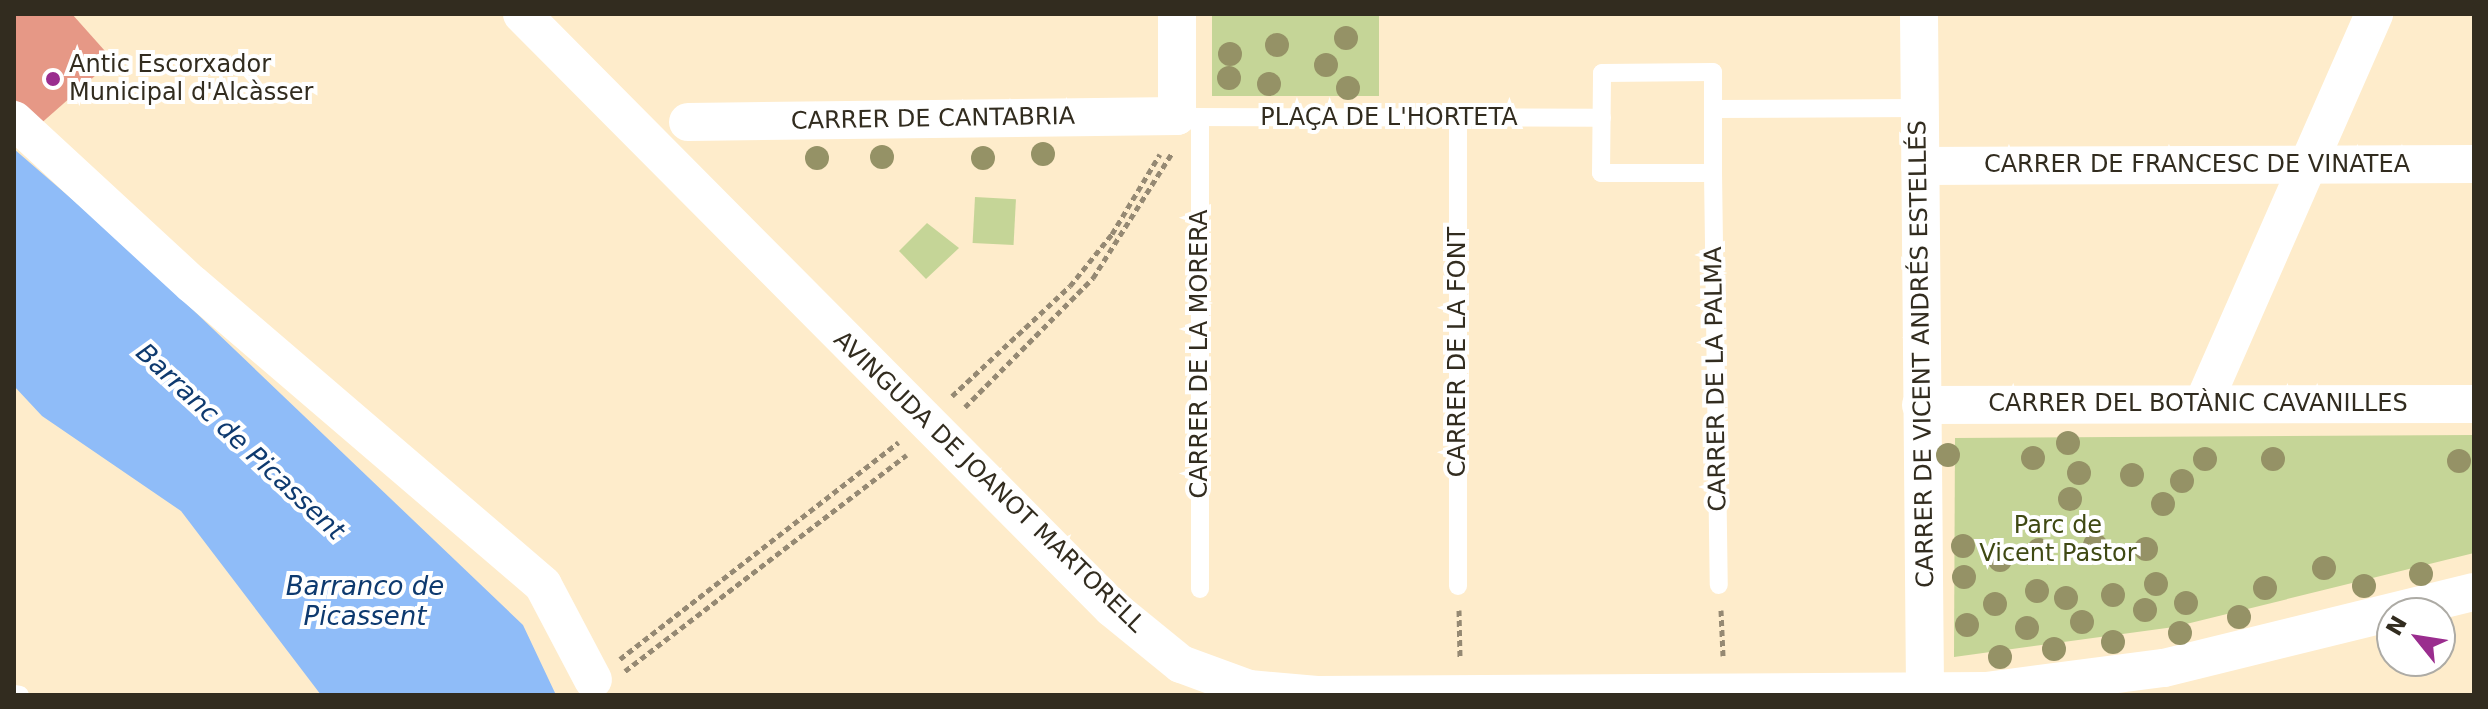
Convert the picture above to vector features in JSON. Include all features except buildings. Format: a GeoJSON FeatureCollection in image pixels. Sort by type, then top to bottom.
{"type":"FeatureCollection","features":[{"type":"Feature","properties":{"kind":"street","name":"AVINGUDA DE JOANOT MARTORELL"},"geometry":{"type":"LineString","coordinates":[[522,14],[1101,598],[1181,664],[1249,689],[1317,695],[1925,694],[2164,668],[2474,592]]}},
{"type":"Feature","properties":{"kind":"street","name":"CARRER DE LA MORERA"},"geometry":{"type":"LineString","coordinates":[[1177,14],[1188,118]]}},
{"type":"Feature","properties":{"kind":"street","name":"CARRER DE VICENT ANDRÉS ESTELLÉS"},"geometry":{"type":"LineString","coordinates":[[1919,14],[1925,694]]}},
{"type":"Feature","properties":{"kind":"street"},"geometry":{"type":"LineString","coordinates":[[2203,404],[2374,14]]}},
{"type":"Feature","properties":{"kind":"street","name":"CARRER DE CANTABRIA"},"geometry":{"type":"LineString","coordinates":[[688,122],[1188,118]]}},
{"type":"Feature","properties":{"kind":"street"},"geometry":{"type":"LineString","coordinates":[[14,120],[192,284],[543,585],[608,676]]}},
{"type":"Feature","properties":{"kind":"street","name":"CARRER DE FRANCESC DE VINATEA"},"geometry":{"type":"LineString","coordinates":[[1920,166],[2474,164]]}},
{"type":"Feature","properties":{"kind":"street","name":"CARRER DEL BOTÀNIC CAVANILLES"},"geometry":{"type":"LineString","coordinates":[[1921,405],[2474,404]]}},
{"type":"Feature","properties":{"kind":"lane"},"geometry":{"type":"LineString","coordinates":[[1713,72],[1713,109],[1713,173],[1601,173],[1602,73],[1713,72]]}},
{"type":"Feature","properties":{"kind":"lane"},"geometry":{"type":"LineString","coordinates":[[1713,109],[1919,108]]}},
{"type":"Feature","properties":{"kind":"lane","name":"PLAÇA DE L'HORTETA"},"geometry":{"type":"LineString","coordinates":[[1188,118],[1602,118]]}},
{"type":"Feature","properties":{"kind":"lane","name":"CARRER DE LA MORERA"},"geometry":{"type":"LineString","coordinates":[[1188,118],[1200,589]]}},
{"type":"Feature","properties":{"kind":"lane","name":"CARRER DE LA FONT"},"geometry":{"type":"LineString","coordinates":[[1458,118],[1458,586]]}},
{"type":"Feature","properties":{"kind":"lane","name":"CARRER DE LA PALMA"},"geometry":{"type":"LineString","coordinates":[[1713,173],[1719,585]]}},
{"type":"Feature","properties":{"kind":"path"},"geometry":{"type":"LineString","coordinates":[[963,410],[1093,278],[1183,135],[1188,118]]}},
{"type":"Feature","properties":{"kind":"path"},"geometry":{"type":"LineString","coordinates":[[608,676],[907,455]]}},
{"type":"Feature","properties":{"kind":"path"},"geometry":{"type":"LineString","coordinates":[[1719,585],[1723,657]]}},
{"type":"Feature","properties":{"kind":"path"},"geometry":{"type":"LineString","coordinates":[[1458,586],[1460,657]]}},
{"type":"Feature","properties":{"kind":"green space"},"geometry":{"type":"Polygon","coordinates":[[[1212,14],[1379,14],[1379,96],[1212,96],[1212,14]]]}},
{"type":"Feature","properties":{"kind":"green space"},"geometry":{"type":"Polygon","coordinates":[[[975,197],[1016,199],[1014,245],[973,243],[975,197]]]}},
{"type":"Feature","properties":{"kind":"green space"},"geometry":{"type":"Polygon","coordinates":[[[927,223],[959,248],[926,279],[899,251],[927,223]]]}},
{"type":"Feature","properties":{"kind":"green space","name":"Parc de Vicent Pastor"},"geometry":{"type":"Polygon","coordinates":[[[2474,435],[2474,553],[2174,627],[1954,657],[1955,438],[2474,435]]]}},
{"type":"Feature","properties":{"kind":"water","name":"Barranco de Picassent"},"geometry":{"type":"Polygon","coordinates":[[[14,149],[125,245],[523,625],[556,695],[321,695],[181,511],[42,416],[14,386],[14,149]]]}},
{"type":"Feature","properties":{"kind":"place","name":"Antic Escorxador Municipal d'Alcàsser"},"geometry":{"type":"Point","coordinates":[53,79]}},
{"type":"Feature","properties":{"kind":"water label","name":"Barranc de Picassent"},"geometry":{"type":"Point","coordinates":[240,442]}}]}
